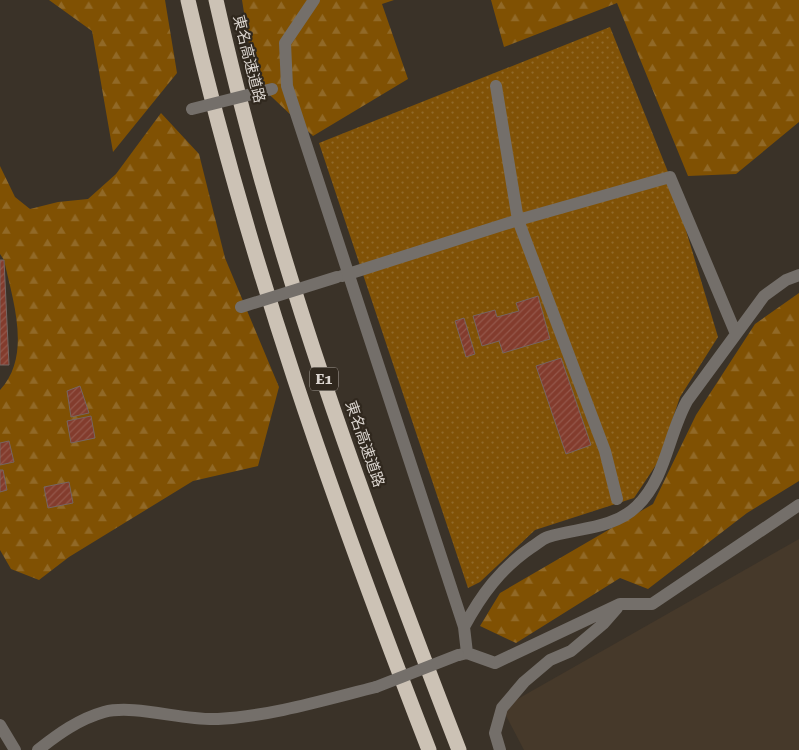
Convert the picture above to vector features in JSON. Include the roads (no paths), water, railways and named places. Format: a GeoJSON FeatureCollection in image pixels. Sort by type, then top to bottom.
{"type":"FeatureCollection","features":[{"type":"Feature","properties":{"kind":"highway","name":"E1"},"geometry":{"type":"LineString","coordinates":[[188,0],[204,69],[240,204],[282,343],[332,488],[429,750]]}},
{"type":"Feature","properties":{"kind":"highway","name":"東名高速道路"},"geometry":{"type":"LineString","coordinates":[[216,0],[230,62],[252,143],[308,334],[357,476],[459,750]]}},
{"type":"Feature","properties":{"kind":"street"},"geometry":{"type":"LineString","coordinates":[[314,0],[285,43],[287,86],[342,275],[464,627],[463,654]]}},
{"type":"Feature","properties":{"kind":"street"},"geometry":{"type":"LineString","coordinates":[[192,109],[287,86]]}},
{"type":"Feature","properties":{"kind":"street"},"geometry":{"type":"LineString","coordinates":[[496,86],[518,220],[605,451],[617,499]]}},
{"type":"Feature","properties":{"kind":"street"},"geometry":{"type":"LineString","coordinates":[[241,307],[518,220],[670,176],[736,334]]}},
{"type":"Feature","properties":{"kind":"street"},"geometry":{"type":"LineString","coordinates":[[464,627],[480,598],[512,560],[546,538],[611,522],[636,507],[653,486],[662,468],[679,416],[687,401],[764,296],[786,280],[799,275]]}},
{"type":"Feature","properties":{"kind":"street"},"geometry":{"type":"LineString","coordinates":[[38,750],[64,729],[104,712],[128,711],[185,718],[218,719],[263,713],[376,687],[463,654],[495,663],[620,604],[652,604],[799,505]]}},
{"type":"Feature","properties":{"kind":"street"},"geometry":{"type":"LineString","coordinates":[[500,750],[495,733],[502,708],[524,682],[550,660],[571,651],[603,624],[620,604]]}},
{"type":"Feature","properties":{"kind":"street"},"geometry":{"type":"LineString","coordinates":[[0,725],[15,750]]}}]}
